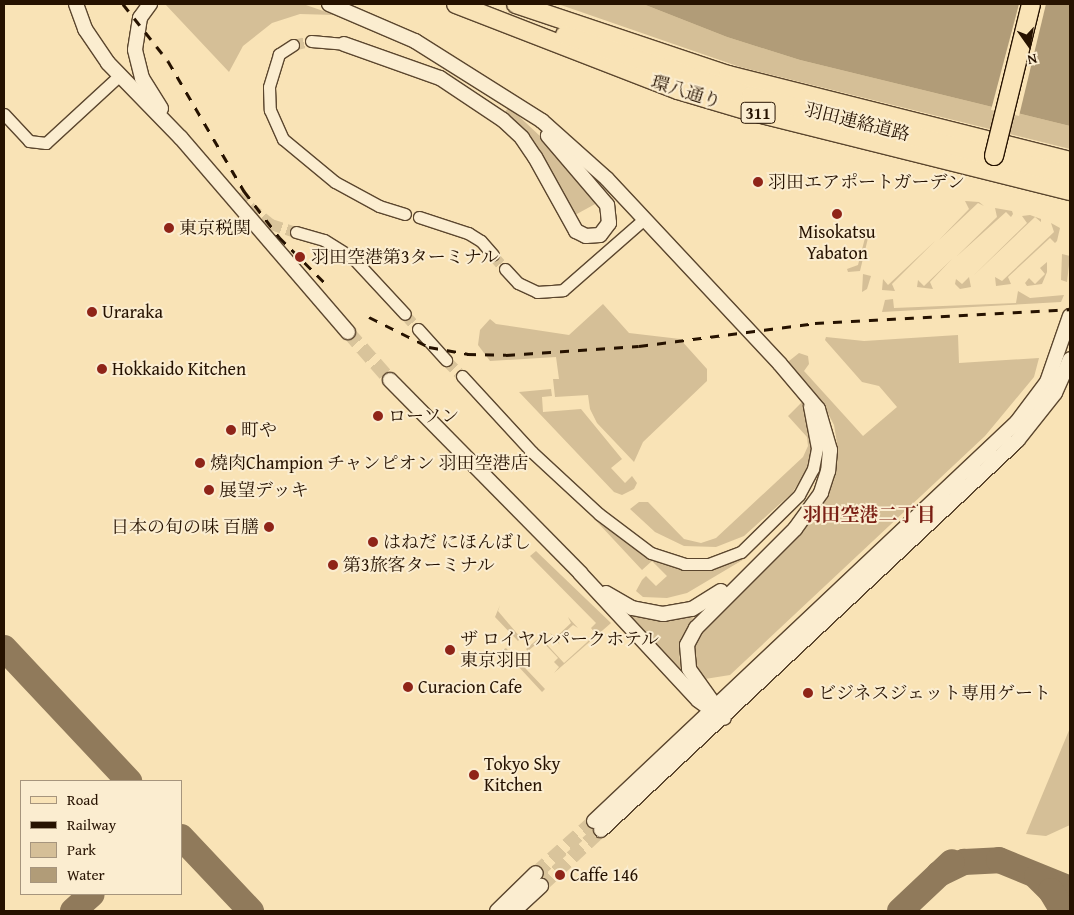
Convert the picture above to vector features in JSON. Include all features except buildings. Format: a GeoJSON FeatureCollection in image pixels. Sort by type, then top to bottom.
{"type":"FeatureCollection","features":[{"type":"Feature","properties":{"kind":"main road"},"geometry":{"type":"LineString","coordinates":[[516,4],[646,63]]}},
{"type":"Feature","properties":{"kind":"main road","name":"環八通り"},"geometry":{"type":"LineString","coordinates":[[516,4],[736,78],[1070,161]]}},
{"type":"Feature","properties":{"kind":"main road"},"geometry":{"type":"LineString","coordinates":[[994,156],[1031,4]]}},
{"type":"Feature","properties":{"kind":"main road"},"geometry":{"type":"LineString","coordinates":[[461,6],[533,24],[646,63]]}},
{"type":"Feature","properties":{"kind":"main road","name":"環八通り"},"geometry":{"type":"LineString","coordinates":[[461,6],[678,90],[749,111],[1070,192]]}},
{"type":"Feature","properties":{"kind":"main road","name":"羽田連絡道路"},"geometry":{"type":"LineString","coordinates":[[646,63],[751,96],[1070,174]]}},
{"type":"Feature","properties":{"kind":"street"},"geometry":{"type":"LineString","coordinates":[[76,4],[95,46],[218,180],[348,332]]}},
{"type":"Feature","properties":{"kind":"street"},"geometry":{"type":"LineString","coordinates":[[150,4],[137,28],[136,61],[142,78],[180,138]]}},
{"type":"Feature","properties":{"kind":"street"},"geometry":{"type":"LineString","coordinates":[[329,4],[415,41],[526,111],[577,150],[644,219],[800,388],[823,419],[830,450],[825,483],[815,503],[714,597],[684,612],[663,614],[632,608],[580,573]]}},
{"type":"Feature","properties":{"kind":"street"},"geometry":{"type":"LineString","coordinates":[[311,41],[344,44],[440,78],[503,120],[522,138],[535,157],[576,231],[586,236],[600,234],[609,223],[608,205],[526,111]]}},
{"type":"Feature","properties":{"kind":"street"},"geometry":{"type":"LineString","coordinates":[[293,45],[279,54],[269,87],[270,110],[283,139],[335,182],[379,206],[405,214]]}},
{"type":"Feature","properties":{"kind":"street"},"geometry":{"type":"LineString","coordinates":[[4,114],[29,141],[46,143],[120,75]]}},
{"type":"Feature","properties":{"kind":"street"},"geometry":{"type":"LineString","coordinates":[[218,180],[234,194]]}},
{"type":"Feature","properties":{"kind":"street"},"geometry":{"type":"LineString","coordinates":[[419,217],[468,233],[481,241],[493,255]]}},
{"type":"Feature","properties":{"kind":"street"},"geometry":{"type":"LineString","coordinates":[[505,269],[518,283],[537,292],[563,290],[644,219]]}},
{"type":"Feature","properties":{"kind":"street"},"geometry":{"type":"LineString","coordinates":[[296,232],[324,240],[353,258],[405,314]]}},
{"type":"Feature","properties":{"kind":"street"},"geometry":{"type":"LineString","coordinates":[[1070,316],[1047,382],[1018,422],[712,708],[598,826],[724,718],[1022,436],[1055,393],[1070,359]]}},
{"type":"Feature","properties":{"kind":"street"},"geometry":{"type":"LineString","coordinates":[[418,329],[446,360]]}},
{"type":"Feature","properties":{"kind":"street"},"geometry":{"type":"LineString","coordinates":[[462,376],[532,452],[599,514],[651,553],[666,561],[692,565],[709,564],[741,552],[791,504],[806,485],[815,462],[817,440],[813,415],[800,388]]}},
{"type":"Feature","properties":{"kind":"street"},"geometry":{"type":"LineString","coordinates":[[390,380],[712,708],[724,718]]}},
{"type":"Feature","properties":{"kind":"street"},"geometry":{"type":"LineString","coordinates":[[712,708],[689,669],[686,651],[690,638],[700,622],[795,529],[801,518]]}},
{"type":"Feature","properties":{"kind":"street"},"geometry":{"type":"LineString","coordinates":[[497,911],[538,879],[514,911]]}},
{"type":"Feature","properties":{"kind":"green space"},"geometry":{"type":"Polygon","coordinates":[[[165,4],[303,4],[335,15],[300,14],[272,23],[243,46],[229,72],[165,4]]]}},
{"type":"Feature","properties":{"kind":"green space"},"geometry":{"type":"Polygon","coordinates":[[[558,4],[643,4],[727,37],[800,60],[1070,126],[1070,149],[740,67],[558,4]]]}},
{"type":"Feature","properties":{"kind":"green space"},"geometry":{"type":"Polygon","coordinates":[[[509,107],[557,152],[597,203],[575,215],[528,135],[504,113],[509,107]]]}},
{"type":"Feature","properties":{"kind":"green space"},"geometry":{"type":"Polygon","coordinates":[[[965,201],[979,202],[984,206],[978,203],[939,240],[969,209],[965,201]]]}},
{"type":"Feature","properties":{"kind":"green space"},"geometry":{"type":"Polygon","coordinates":[[[995,208],[1012,211],[1013,214],[1011,217],[1006,212],[956,257],[997,217],[995,208]]]}},
{"type":"Feature","properties":{"kind":"green space"},"geometry":{"type":"Polygon","coordinates":[[[1030,215],[1041,219],[1041,222],[1035,217],[973,276],[1027,223],[1022,216],[1030,215]]]}},
{"type":"Feature","properties":{"kind":"green space"},"geometry":{"type":"Polygon","coordinates":[[[1051,223],[1060,228],[1057,241],[1055,243],[1050,238],[1008,277],[1011,284],[996,286],[995,277],[1002,281],[1054,232],[1051,223]]]}},
{"type":"Feature","properties":{"kind":"green space"},"geometry":{"type":"Polygon","coordinates":[[[866,234],[869,234],[860,271],[848,272],[847,269],[858,265],[866,234]]]}},
{"type":"Feature","properties":{"kind":"green space"},"geometry":{"type":"Polygon","coordinates":[[[935,241],[892,284],[895,291],[882,290],[883,279],[888,285],[935,241]]]}},
{"type":"Feature","properties":{"kind":"green space"},"geometry":{"type":"Polygon","coordinates":[[[1062,254],[1070,256],[1067,282],[1061,280],[1062,254]]]}},
{"type":"Feature","properties":{"kind":"green space"},"geometry":{"type":"Polygon","coordinates":[[[952,259],[930,282],[933,289],[917,287],[918,280],[924,286],[952,259]]]}},
{"type":"Feature","properties":{"kind":"green space"},"geometry":{"type":"Polygon","coordinates":[[[1047,262],[1047,272],[1042,284],[1027,286],[1025,283],[1029,278],[1035,284],[1045,274],[1040,268],[1047,262]]]}},
{"type":"Feature","properties":{"kind":"green space"},"geometry":{"type":"Polygon","coordinates":[[[863,274],[871,276],[867,289],[862,292],[863,274]]]}},
{"type":"Feature","properties":{"kind":"green space"},"geometry":{"type":"Polygon","coordinates":[[[969,277],[971,287],[960,289],[955,284],[956,279],[962,284],[969,277]]]}},
{"type":"Feature","properties":{"kind":"green space"},"geometry":{"type":"Polygon","coordinates":[[[1018,291],[1030,298],[1064,295],[1061,302],[882,312],[885,300],[893,299],[894,308],[1016,303],[1018,291]]]}},
{"type":"Feature","properties":{"kind":"green space"},"geometry":{"type":"Polygon","coordinates":[[[603,304],[629,333],[680,339],[707,369],[707,381],[643,442],[634,462],[597,423],[590,409],[588,395],[555,397],[553,379],[559,379],[556,357],[490,361],[478,345],[480,330],[490,319],[496,324],[569,335],[603,304]]]}},
{"type":"Feature","properties":{"kind":"green space"},"geometry":{"type":"Polygon","coordinates":[[[958,335],[959,363],[1039,358],[1034,377],[985,436],[730,675],[705,679],[695,663],[695,643],[701,631],[822,505],[834,480],[837,443],[834,425],[822,402],[789,367],[789,361],[799,353],[808,356],[809,364],[804,371],[863,436],[897,407],[879,386],[862,382],[825,340],[826,337],[864,341],[958,335]]]}},
{"type":"Feature","properties":{"kind":"green space"},"geometry":{"type":"Polygon","coordinates":[[[551,389],[552,396],[542,397],[543,412],[581,409],[622,459],[611,468],[625,483],[632,476],[637,483],[634,489],[622,495],[614,492],[519,392],[551,389]]]}},
{"type":"Feature","properties":{"kind":"green space"},"geometry":{"type":"Polygon","coordinates":[[[803,401],[810,417],[812,456],[806,472],[792,493],[744,536],[716,547],[684,546],[655,532],[630,509],[639,502],[648,502],[684,539],[701,543],[716,538],[803,457],[808,446],[807,437],[788,416],[803,401]]]}},
{"type":"Feature","properties":{"kind":"green space"},"geometry":{"type":"Polygon","coordinates":[[[586,510],[623,540],[661,564],[695,571],[746,558],[687,593],[667,598],[643,597],[636,591],[646,576],[656,586],[667,576],[652,561],[642,570],[586,510]]]}},
{"type":"Feature","properties":{"kind":"green space"},"geometry":{"type":"Polygon","coordinates":[[[536,551],[611,623],[554,673],[559,667],[554,662],[558,658],[541,640],[528,651],[526,649],[540,637],[564,663],[596,634],[591,628],[596,623],[530,556],[536,551]]]}},
{"type":"Feature","properties":{"kind":"green space"},"geometry":{"type":"Polygon","coordinates":[[[500,605],[498,611],[520,637],[526,632],[518,641],[495,617],[500,605]]]}},
{"type":"Feature","properties":{"kind":"green space"},"geometry":{"type":"Polygon","coordinates":[[[621,611],[654,620],[695,614],[679,644],[680,664],[686,678],[621,611]]]}},
{"type":"Feature","properties":{"kind":"green space"},"geometry":{"type":"Polygon","coordinates":[[[568,617],[578,628],[573,625],[557,639],[560,645],[550,633],[556,637],[571,623],[568,617]]]}},
{"type":"Feature","properties":{"kind":"green space"},"geometry":{"type":"Polygon","coordinates":[[[506,648],[545,689],[542,692],[506,653],[502,655],[499,652],[506,648]]]}},
{"type":"Feature","properties":{"kind":"green space"},"geometry":{"type":"Polygon","coordinates":[[[1070,728],[1070,825],[1046,836],[1026,834],[1070,728]]]}},
{"type":"Feature","properties":{"kind":"water"},"geometry":{"type":"Polygon","coordinates":[[[643,4],[1070,4],[1070,126],[800,60],[727,37],[643,4]]]}},
{"type":"Feature","properties":{"kind":"pier"},"geometry":{"type":"Polygon","coordinates":[[[1019,4],[1046,4],[1019,116],[991,110],[1019,4]]]}},
{"type":"Feature","properties":{"kind":"taxiway"},"geometry":{"type":"LineString","coordinates":[[4,648],[128,780]]}},
{"type":"Feature","properties":{"kind":"taxiway"},"geometry":{"type":"LineString","coordinates":[[182,838],[251,911]]}},
{"type":"Feature","properties":{"kind":"taxiway"},"geometry":{"type":"LineString","coordinates":[[939,874],[964,862],[999,860],[1070,889]]}},
{"type":"Feature","properties":{"kind":"taxiway"},"geometry":{"type":"LineString","coordinates":[[900,911],[952,862]]}},
{"type":"Feature","properties":{"kind":"taxiway"},"geometry":{"type":"LineString","coordinates":[[1037,877],[1051,891],[1063,911]]}},
{"type":"Feature","properties":{"kind":"taxiway"},"geometry":{"type":"LineString","coordinates":[[73,911],[91,895]]}},
{"type":"Feature","properties":{"kind":"tunnel"},"geometry":{"type":"LineString","coordinates":[[293,45],[311,41]]}},
{"type":"Feature","properties":{"kind":"tunnel"},"geometry":{"type":"LineString","coordinates":[[237,196],[271,224],[296,232]]}},
{"type":"Feature","properties":{"kind":"tunnel"},"geometry":{"type":"LineString","coordinates":[[493,255],[505,269]]}},
{"type":"Feature","properties":{"kind":"tunnel"},"geometry":{"type":"LineString","coordinates":[[405,314],[418,329]]}},
{"type":"Feature","properties":{"kind":"tunnel"},"geometry":{"type":"LineString","coordinates":[[348,332],[390,380]]}},
{"type":"Feature","properties":{"kind":"tunnel"},"geometry":{"type":"LineString","coordinates":[[446,360],[462,376]]}},
{"type":"Feature","properties":{"kind":"tunnel"},"geometry":{"type":"LineString","coordinates":[[536,873],[594,821]]}},
{"type":"Feature","properties":{"kind":"tunnel"},"geometry":{"type":"LineString","coordinates":[[541,886],[601,830]]}},
{"type":"Feature","properties":{"kind":"railway"},"geometry":{"type":"LineString","coordinates":[[123,4],[168,61],[244,191],[279,237],[329,287]]}},
{"type":"Feature","properties":{"kind":"railway"},"geometry":{"type":"LineString","coordinates":[[369,317],[429,347],[467,354],[506,355],[639,346],[815,323],[1070,309]]}},
{"type":"Feature","properties":{"kind":"place","name":"羽田エアポートガーデン"},"geometry":{"type":"Point","coordinates":[758,182]}},
{"type":"Feature","properties":{"kind":"place","name":"Misokatsu Yabaton"},"geometry":{"type":"Point","coordinates":[837,214]}},
{"type":"Feature","properties":{"kind":"place","name":"東京税関"},"geometry":{"type":"Point","coordinates":[169,228]}},
{"type":"Feature","properties":{"kind":"place","name":"羽田空港第3ターミナル"},"geometry":{"type":"Point","coordinates":[300,257]}},
{"type":"Feature","properties":{"kind":"place","name":"Uraraka"},"geometry":{"type":"Point","coordinates":[92,312]}},
{"type":"Feature","properties":{"kind":"place","name":"Hokkaido Kitchen"},"geometry":{"type":"Point","coordinates":[102,369]}},
{"type":"Feature","properties":{"kind":"place","name":"ローソン"},"geometry":{"type":"Point","coordinates":[378,416]}},
{"type":"Feature","properties":{"kind":"place","name":"町や"},"geometry":{"type":"Point","coordinates":[231,430]}},
{"type":"Feature","properties":{"kind":"place","name":"燒肉Champion チャンピオン 羽田空港店"},"geometry":{"type":"Point","coordinates":[200,463]}},
{"type":"Feature","properties":{"kind":"place","name":"展望デッキ"},"geometry":{"type":"Point","coordinates":[209,490]}},
{"type":"Feature","properties":{"kind":"place","name":"日本の旬の味 百膳"},"geometry":{"type":"Point","coordinates":[269,527]}},
{"type":"Feature","properties":{"kind":"place","name":"はねだ にほんばし"},"geometry":{"type":"Point","coordinates":[373,542]}},
{"type":"Feature","properties":{"kind":"place","name":"第3旅客ターミナル"},"geometry":{"type":"Point","coordinates":[333,565]}},
{"type":"Feature","properties":{"kind":"place","name":"ザ ロイヤルパークホテル 東京羽田"},"geometry":{"type":"Point","coordinates":[450,650]}},
{"type":"Feature","properties":{"kind":"place","name":"Curacion Cafe"},"geometry":{"type":"Point","coordinates":[408,687]}},
{"type":"Feature","properties":{"kind":"place","name":"ビジネスジェット専用ゲート"},"geometry":{"type":"Point","coordinates":[808,693]}},
{"type":"Feature","properties":{"kind":"place","name":"Tokyo Sky Kitchen"},"geometry":{"type":"Point","coordinates":[474,775]}},
{"type":"Feature","properties":{"kind":"place","name":"Caffe 146"},"geometry":{"type":"Point","coordinates":[560,875]}},
{"type":"Feature","properties":{"kind":"district","name":"羽田空港二丁目"},"geometry":{"type":"Point","coordinates":[869,515]}}]}
